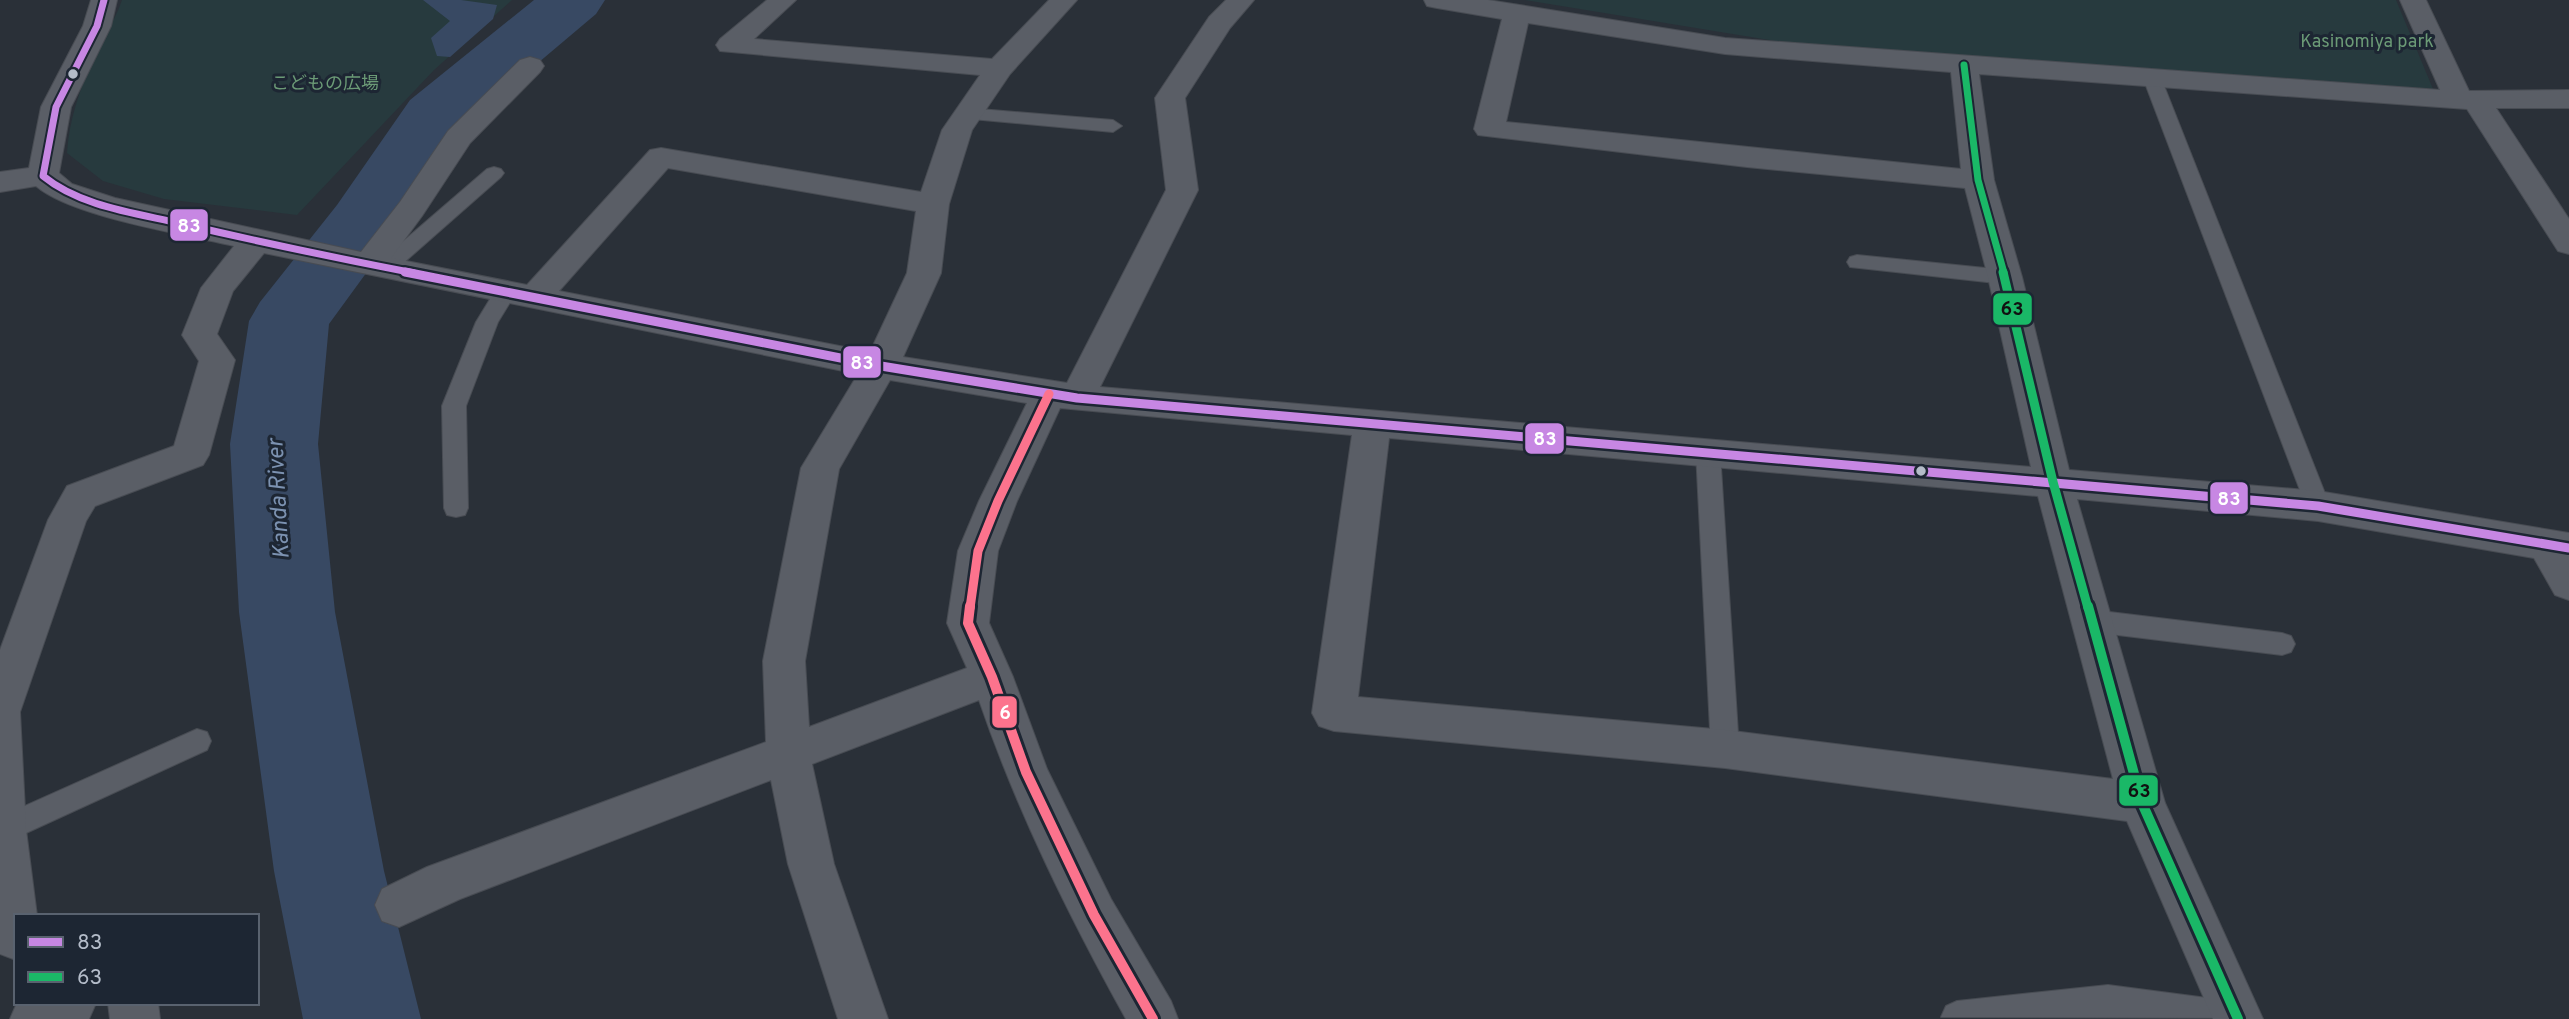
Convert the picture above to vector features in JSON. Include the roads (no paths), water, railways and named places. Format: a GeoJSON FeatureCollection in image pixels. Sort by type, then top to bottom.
{"type":"FeatureCollection","features":[{"type":"Feature","properties":{"kind":"street"},"geometry":{"type":"LineString","coordinates":[[43,176],[56,107],[97,26],[104,0]]}},
{"type":"Feature","properties":{"kind":"street"},"geometry":{"type":"LineString","coordinates":[[783,0],[730,45],[999,68]]}},
{"type":"Feature","properties":{"kind":"street"},"geometry":{"type":"LineString","coordinates":[[863,1019],[811,864],[788,754],[784,661],[820,468],[881,366],[924,274],[933,204],[957,130],[999,68],[1064,0]]}},
{"type":"Feature","properties":{"kind":"street"},"geometry":{"type":"LineString","coordinates":[[1153,1019],[1094,915],[1026,772],[992,677],[968,623],[978,551],[998,501],[1063,396],[1182,190],[1170,98],[1219,23],[1241,0]]}},
{"type":"Feature","properties":{"kind":"street"},"geometry":{"type":"LineString","coordinates":[[1437,0],[1725,46],[2468,100],[2569,99]]}},
{"type":"Feature","properties":{"kind":"street"},"geometry":{"type":"LineString","coordinates":[[2413,0],[2468,100],[2569,244]]}},
{"type":"Feature","properties":{"kind":"street"},"geometry":{"type":"LineString","coordinates":[[1517,13],[1489,129],[1734,157],[1978,180]]}},
{"type":"Feature","properties":{"kind":"street"},"geometry":{"type":"LineString","coordinates":[[1964,65],[1978,180],[2005,277],[2053,482],[2143,803],[2238,1019]]}},
{"type":"Feature","properties":{"kind":"street"},"geometry":{"type":"LineString","coordinates":[[371,265],[459,137],[530,66]]}},
{"type":"Feature","properties":{"kind":"street"},"geometry":{"type":"LineString","coordinates":[[520,294],[661,157],[933,204]]}},
{"type":"Feature","properties":{"kind":"street"},"geometry":{"type":"LineString","coordinates":[[0,182],[43,176],[61,191],[107,206],[302,251],[881,366],[1063,396],[2318,506],[2558,547],[2569,584]]}},
{"type":"Feature","properties":{"kind":"street"},"geometry":{"type":"LineString","coordinates":[[0,709],[67,520],[81,496],[190,455],[217,360],[199,335],[218,288],[256,241]]}},
{"type":"Feature","properties":{"kind":"street"},"geometry":{"type":"LineString","coordinates":[[1372,424],[1334,713],[1725,748],[2143,803]]}},
{"type":"Feature","properties":{"kind":"street"},"geometry":{"type":"LineString","coordinates":[[399,905],[444,883],[992,677]]}},
{"type":"Feature","properties":{"kind":"street"},"geometry":{"type":"LineString","coordinates":[[0,715],[3,830],[14,921]]}},
{"type":"Feature","properties":{"kind":"lane"},"geometry":{"type":"LineString","coordinates":[[2152,78],[2318,506]]}},
{"type":"Feature","properties":{"kind":"lane"},"geometry":{"type":"LineString","coordinates":[[968,114],[1113,126]]}},
{"type":"Feature","properties":{"kind":"lane"},"geometry":{"type":"LineString","coordinates":[[371,265],[494,173]]}},
{"type":"Feature","properties":{"kind":"lane"},"geometry":{"type":"LineString","coordinates":[[1857,262],[2005,277]]}},
{"type":"Feature","properties":{"kind":"lane"},"geometry":{"type":"LineString","coordinates":[[456,508],[454,406],[487,322],[520,294]]}},
{"type":"Feature","properties":{"kind":"lane"},"geometry":{"type":"LineString","coordinates":[[1709,452],[1725,748]]}},
{"type":"Feature","properties":{"kind":"lane"},"geometry":{"type":"LineString","coordinates":[[2093,621],[2282,644]]}},
{"type":"Feature","properties":{"kind":"lane"},"geometry":{"type":"LineString","coordinates":[[3,830],[197,741]]}},
{"type":"Feature","properties":{"kind":"lane"},"geometry":{"type":"LineString","coordinates":[[1957,1017],[2108,1001],[2238,1019]]}},
{"type":"Feature","properties":{"kind":"water"},"geometry":{"type":"Polygon","coordinates":[[[423,0],[461,0],[497,5],[493,19],[450,57],[437,56],[431,38],[450,21],[423,0]]]}},
{"type":"Feature","properties":{"kind":"waterway","name":"Kanda River"},"geometry":{"type":"LineString","coordinates":[[362,1019],[329,871],[287,612],[274,444],[289,321],[364,222],[435,115],[573,0]]}},
{"type":"Feature","properties":{"kind":"park label","name":"Kasinomiya park"},"geometry":{"type":"Point","coordinates":[2367,42]}},
{"type":"Feature","properties":{"kind":"park label","name":"こどもの広場"},"geometry":{"type":"Point","coordinates":[325,84]}}]}
